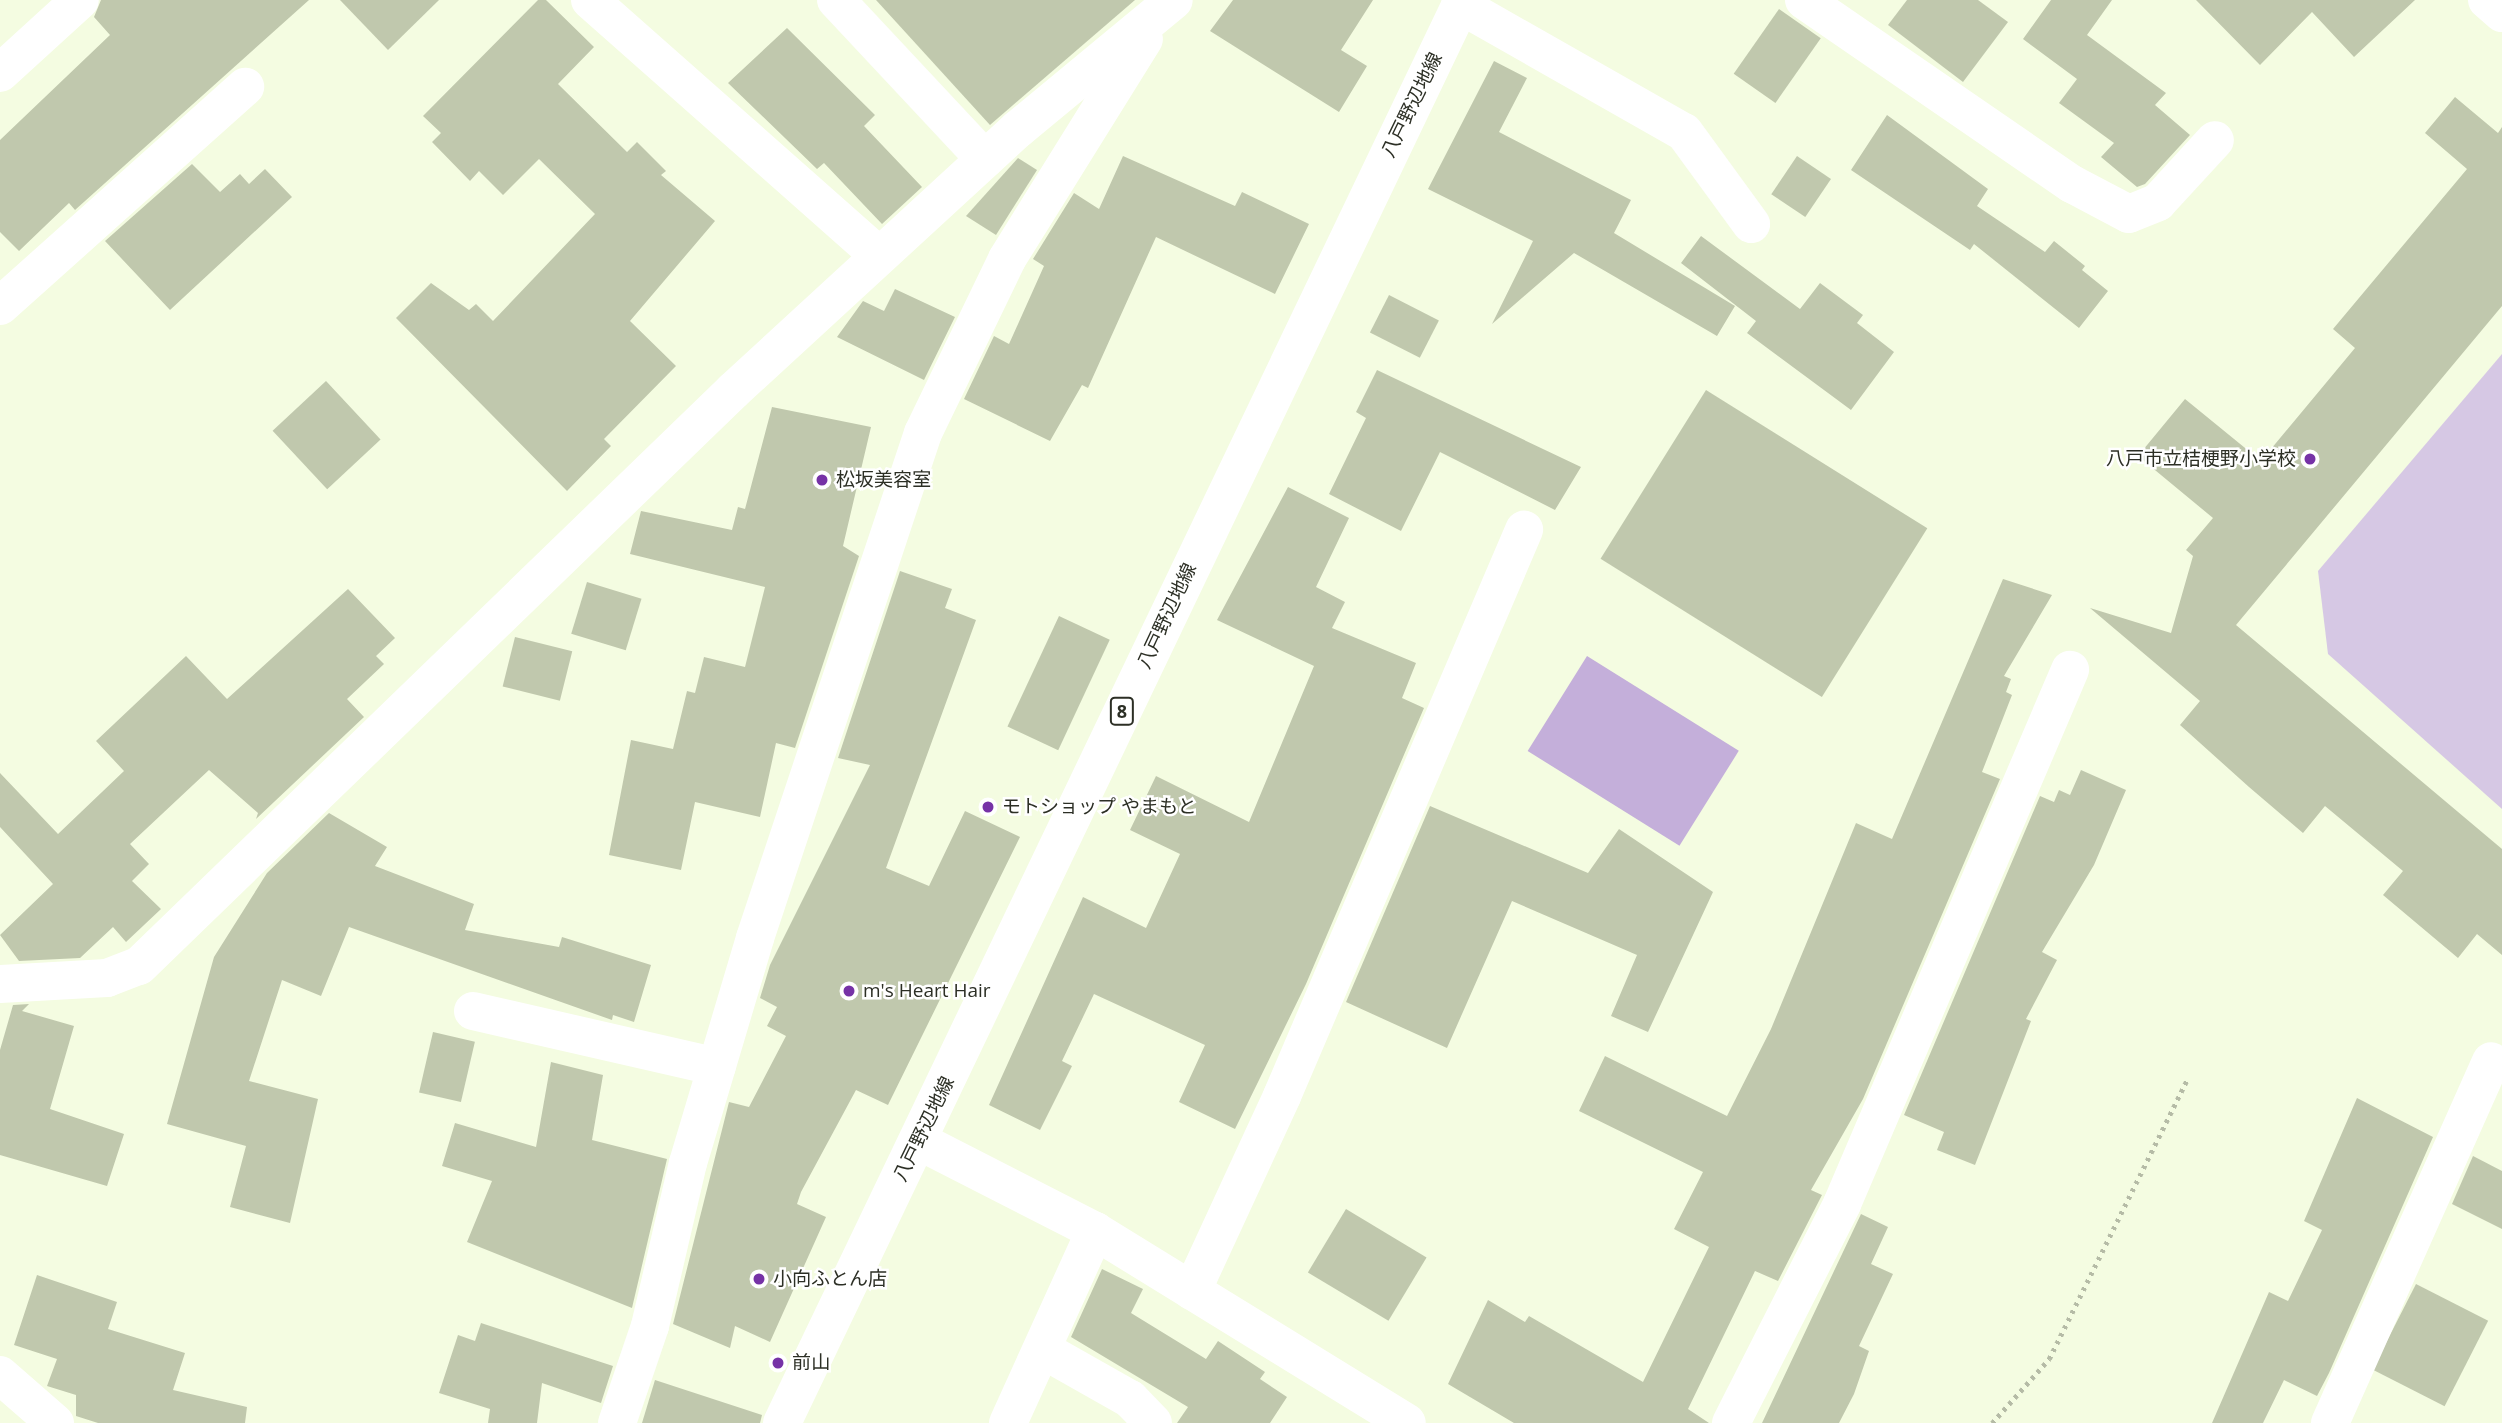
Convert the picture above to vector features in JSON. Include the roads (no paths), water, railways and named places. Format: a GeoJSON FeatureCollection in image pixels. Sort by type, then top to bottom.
{"type":"FeatureCollection","features":[{"type":"Feature","properties":{"kind":"street"},"geometry":{"type":"LineString","coordinates":[[0,73],[80,0]]}},
{"type":"Feature","properties":{"kind":"street"},"geometry":{"type":"LineString","coordinates":[[590,0],[879,256]]}},
{"type":"Feature","properties":{"kind":"street"},"geometry":{"type":"LineString","coordinates":[[836,0],[985,159]]}},
{"type":"Feature","properties":{"kind":"street"},"geometry":{"type":"LineString","coordinates":[[1804,0],[2072,184],[2129,214],[2158,202],[2215,140]]}},
{"type":"Feature","properties":{"kind":"street"},"geometry":{"type":"LineString","coordinates":[[2487,0],[2502,13]]}},
{"type":"Feature","properties":{"kind":"street"},"geometry":{"type":"LineString","coordinates":[[1461,3],[1684,132],[1751,224]]}},
{"type":"Feature","properties":{"kind":"street","name":"八戸野辺地線"},"geometry":{"type":"LineString","coordinates":[[782,1423],[1461,3]]}},
{"type":"Feature","properties":{"kind":"street"},"geometry":{"type":"LineString","coordinates":[[0,984],[107,978],[139,966],[879,256],[985,159],[1168,5]]}},
{"type":"Feature","properties":{"kind":"street"},"geometry":{"type":"LineString","coordinates":[[617,1423],[650,1326],[717,1067],[923,433],[1007,259],[1168,5]]}},
{"type":"Feature","properties":{"kind":"street"},"geometry":{"type":"LineString","coordinates":[[0,306],[244,87]]}},
{"type":"Feature","properties":{"kind":"street"},"geometry":{"type":"LineString","coordinates":[[1192,1291],[1288,1083],[1524,530]]}},
{"type":"Feature","properties":{"kind":"street"},"geometry":{"type":"LineString","coordinates":[[1731,1423],[1842,1204],[2070,670]]}},
{"type":"Feature","properties":{"kind":"street"},"geometry":{"type":"LineString","coordinates":[[473,1011],[717,1067]]}},
{"type":"Feature","properties":{"kind":"street"},"geometry":{"type":"LineString","coordinates":[[2330,1423],[2491,1061]]}},
{"type":"Feature","properties":{"kind":"street"},"geometry":{"type":"LineString","coordinates":[[919,1141],[1095,1231],[1407,1423]]}},
{"type":"Feature","properties":{"kind":"street"},"geometry":{"type":"LineString","coordinates":[[1008,1423],[1045,1351],[1095,1231]]}},
{"type":"Feature","properties":{"kind":"street"},"geometry":{"type":"LineString","coordinates":[[1045,1351],[1130,1399],[1153,1423]]}},
{"type":"Feature","properties":{"kind":"street"},"geometry":{"type":"LineString","coordinates":[[0,1375],[55,1423]]}},
{"type":"Feature","properties":{"kind":"place","name":"八戸市立桔梗野小学校"},"geometry":{"type":"Point","coordinates":[2310,459]}},
{"type":"Feature","properties":{"kind":"place","name":"松坂美容室"},"geometry":{"type":"Point","coordinates":[822,480]}},
{"type":"Feature","properties":{"kind":"place","name":"モトショップ やまもと"},"geometry":{"type":"Point","coordinates":[988,807]}},
{"type":"Feature","properties":{"kind":"place","name":"m's Heart Hair"},"geometry":{"type":"Point","coordinates":[849,991]}},
{"type":"Feature","properties":{"kind":"place","name":"小向ふとん店"},"geometry":{"type":"Point","coordinates":[759,1279]}},
{"type":"Feature","properties":{"kind":"place","name":"前山"},"geometry":{"type":"Point","coordinates":[778,1363]}}]}
